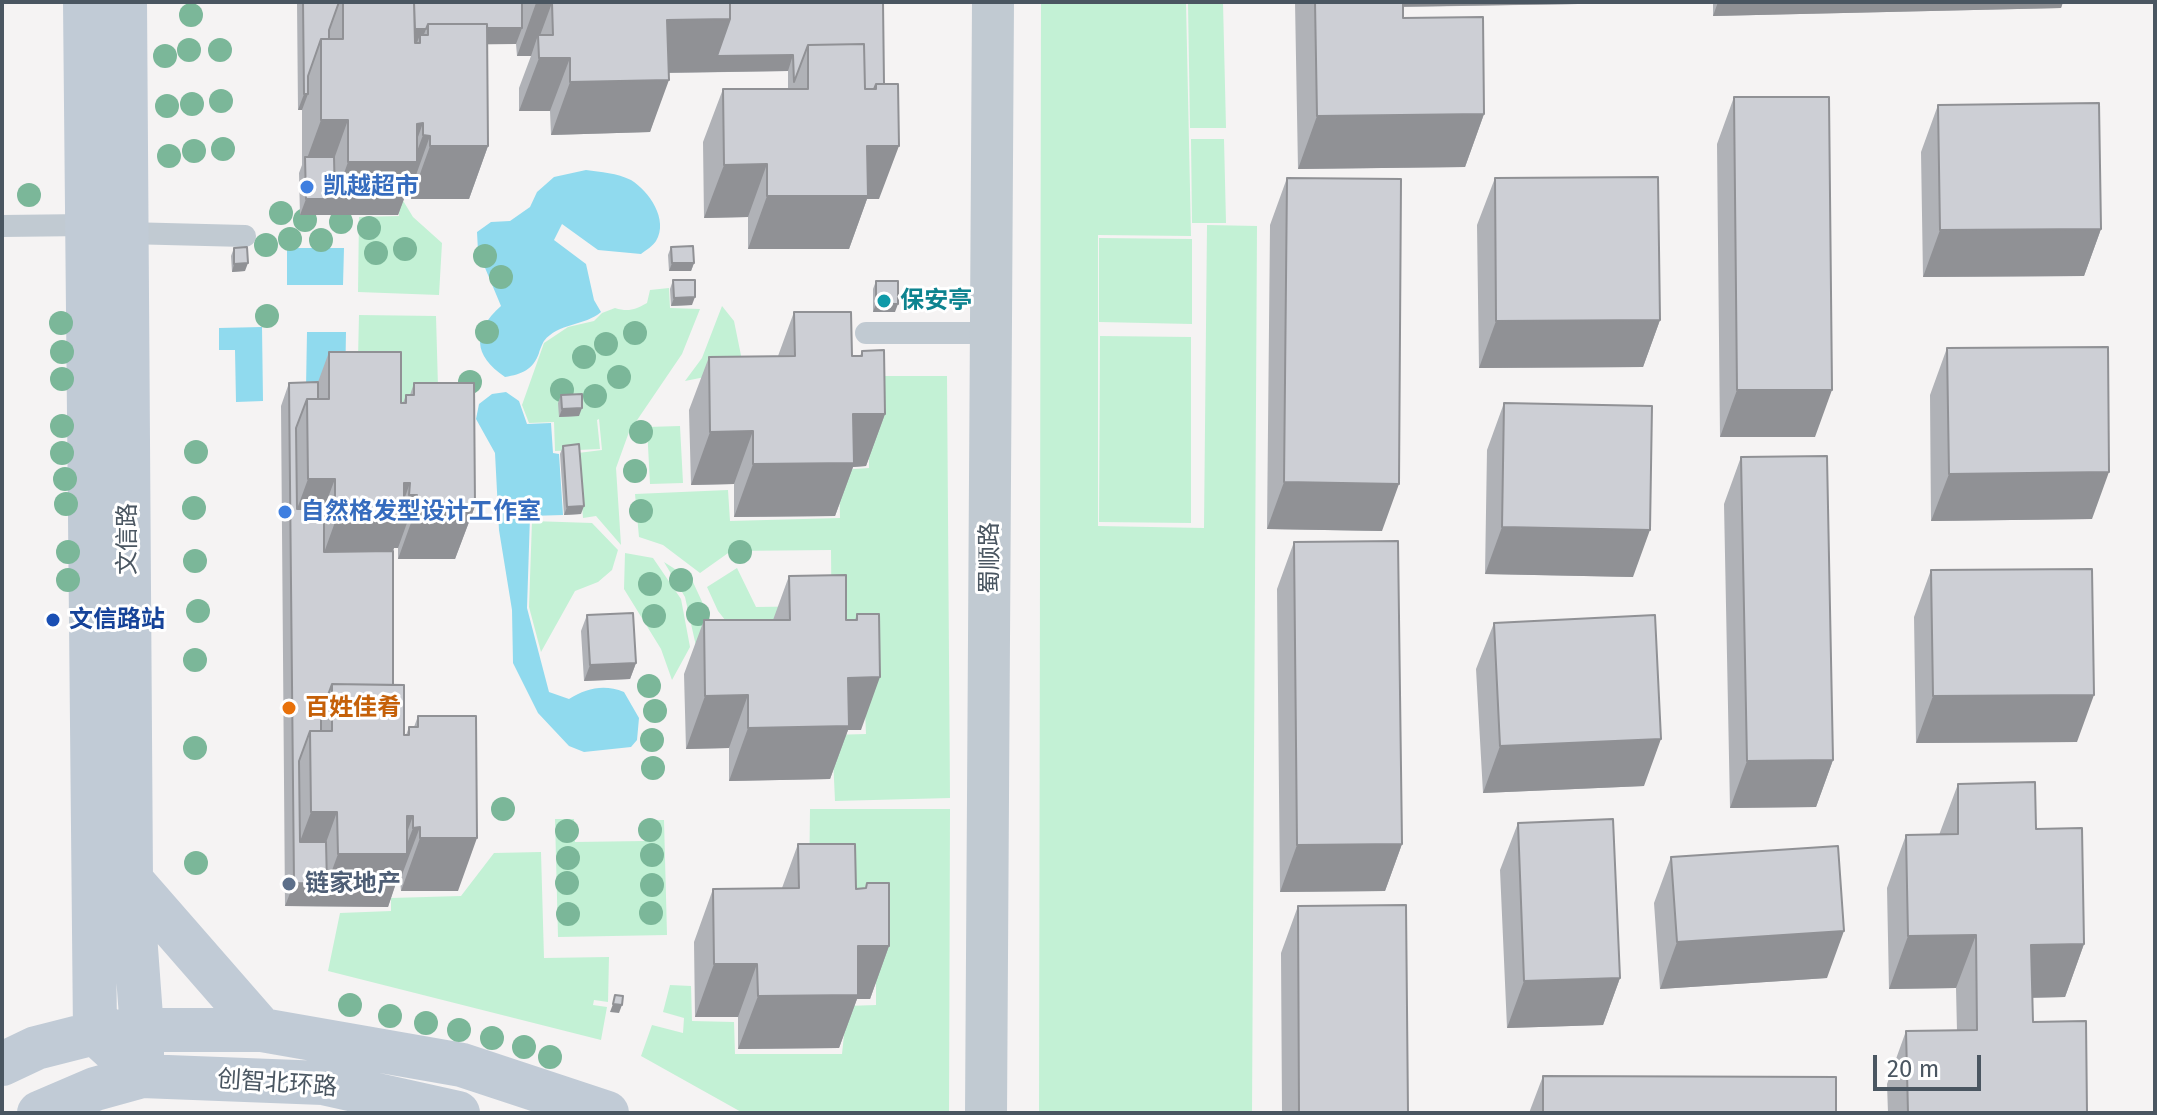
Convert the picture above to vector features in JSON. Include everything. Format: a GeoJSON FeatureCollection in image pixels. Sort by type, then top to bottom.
{"type":"FeatureCollection","features":[{"type":"Feature","properties":{"kind":"main road"},"geometry":{"type":"LineString","coordinates":[[85,2],[107,229],[95,1033],[142,1076]]}},
{"type":"Feature","properties":{"kind":"main road","name":"文信路"},"geometry":{"type":"LineString","coordinates":[[125,2],[107,229],[131,880],[142,1030],[142,1076]]}},
{"type":"Feature","properties":{"kind":"main road"},"geometry":{"type":"LineString","coordinates":[[131,880],[262,1030]]}},
{"type":"Feature","properties":{"kind":"main road"},"geometry":{"type":"LineString","coordinates":[[2,1064],[36,1048],[95,1033],[262,1030],[462,1065],[607,1113]]}},
{"type":"Feature","properties":{"kind":"main road","name":"创智北环路"},"geometry":{"type":"LineString","coordinates":[[39,1113],[95,1089],[142,1076],[323,1083],[458,1113]]}},
{"type":"Feature","properties":{"kind":"street","name":"蜀顺路"},"geometry":{"type":"LineString","coordinates":[[986,1113],[993,2]]}},
{"type":"Feature","properties":{"kind":"lane"},"geometry":{"type":"LineString","coordinates":[[2,226],[245,236]]}},
{"type":"Feature","properties":{"kind":"lane"},"geometry":{"type":"LineString","coordinates":[[866,333],[991,333]]}},
{"type":"Feature","properties":{"kind":"green space"},"geometry":{"type":"Polygon","coordinates":[[[1041,2],[1186,2],[1191,236],[1098,235],[1098,526],[1204,528],[1207,225],[1257,226],[1252,1113],[1039,1113],[1041,2]]]}},
{"type":"Feature","properties":{"kind":"green space"},"geometry":{"type":"Polygon","coordinates":[[[1188,2],[1223,2],[1226,128],[1190,128],[1188,2]]]}},
{"type":"Feature","properties":{"kind":"green space"},"geometry":{"type":"Polygon","coordinates":[[[1191,139],[1224,139],[1226,223],[1192,223],[1191,139]]]}},
{"type":"Feature","properties":{"kind":"green space"},"geometry":{"type":"Polygon","coordinates":[[[399,194],[413,217],[442,243],[439,295],[358,292],[359,217],[399,216],[399,194]]]}},
{"type":"Feature","properties":{"kind":"green space"},"geometry":{"type":"Polygon","coordinates":[[[1099,238],[1192,239],[1192,324],[1099,322],[1099,238]]]}},
{"type":"Feature","properties":{"kind":"green space"},"geometry":{"type":"Polygon","coordinates":[[[669,288],[670,308],[700,309],[682,354],[629,432],[616,468],[621,545],[596,516],[583,518],[578,453],[602,450],[599,419],[600,449],[555,451],[554,422],[529,423],[522,405],[544,343],[568,327],[594,321],[602,313],[615,308],[635,309],[647,303],[650,290],[669,288]]]}},
{"type":"Feature","properties":{"kind":"green space"},"geometry":{"type":"Polygon","coordinates":[[[722,306],[734,321],[745,375],[720,374],[685,381],[702,358],[722,306]]]}},
{"type":"Feature","properties":{"kind":"green space"},"geometry":{"type":"Polygon","coordinates":[[[359,315],[436,316],[438,387],[467,442],[357,402],[359,315]]]}},
{"type":"Feature","properties":{"kind":"green space"},"geometry":{"type":"Polygon","coordinates":[[[1100,336],[1191,337],[1191,523],[1099,522],[1100,336]]]}},
{"type":"Feature","properties":{"kind":"green space"},"geometry":{"type":"Polygon","coordinates":[[[874,376],[947,376],[950,798],[835,801],[832,735],[866,734],[863,665],[832,664],[831,550],[731,551],[700,573],[663,545],[639,537],[635,494],[728,490],[730,521],[840,518],[839,470],[869,468],[869,398],[874,376]]]}},
{"type":"Feature","properties":{"kind":"green space"},"geometry":{"type":"Polygon","coordinates":[[[680,426],[683,483],[650,484],[647,427],[680,426]]]}},
{"type":"Feature","properties":{"kind":"green space"},"geometry":{"type":"Polygon","coordinates":[[[532,521],[592,523],[618,550],[612,570],[598,582],[575,591],[541,652],[529,607],[532,521]]]}},
{"type":"Feature","properties":{"kind":"green space"},"geometry":{"type":"Polygon","coordinates":[[[625,553],[653,558],[681,599],[690,647],[672,680],[661,649],[624,589],[625,553]]]}},
{"type":"Feature","properties":{"kind":"green space"},"geometry":{"type":"Polygon","coordinates":[[[664,562],[692,580],[710,619],[732,649],[696,646],[685,597],[664,562]]]}},
{"type":"Feature","properties":{"kind":"green space"},"geometry":{"type":"Polygon","coordinates":[[[737,568],[756,607],[825,606],[744,644],[718,611],[707,587],[737,568]]]}},
{"type":"Feature","properties":{"kind":"green space"},"geometry":{"type":"Polygon","coordinates":[[[810,809],[950,809],[949,1113],[743,1113],[641,1056],[652,1025],[683,1033],[684,1018],[663,1012],[670,985],[691,986],[692,1021],[734,1022],[735,1054],[842,1054],[847,1006],[876,1005],[876,934],[809,892],[810,809]]]}},
{"type":"Feature","properties":{"kind":"green space"},"geometry":{"type":"Polygon","coordinates":[[[555,819],[574,819],[575,842],[645,841],[645,820],[664,820],[667,935],[558,937],[555,819]]]}},
{"type":"Feature","properties":{"kind":"green space"},"geometry":{"type":"Polygon","coordinates":[[[541,852],[544,958],[609,957],[608,1002],[594,1000],[593,1005],[607,1007],[601,1040],[328,971],[340,913],[391,911],[391,898],[461,896],[494,853],[541,852]]]}},
{"type":"Feature","properties":{"kind":"water"},"geometry":{"type":"Polygon","coordinates":[[[586,170],[620,176],[638,185],[659,215],[659,233],[655,243],[641,254],[598,250],[562,224],[554,240],[586,264],[594,300],[601,312],[550,335],[530,367],[522,373],[505,377],[487,360],[480,343],[485,325],[501,306],[478,251],[477,232],[491,222],[510,221],[530,207],[537,192],[554,177],[586,170]]]}},
{"type":"Feature","properties":{"kind":"water"},"geometry":{"type":"Polygon","coordinates":[[[287,248],[344,248],[343,285],[287,285],[287,248]]]}},
{"type":"Feature","properties":{"kind":"water"},"geometry":{"type":"Polygon","coordinates":[[[262,327],[263,401],[236,402],[235,350],[219,350],[219,328],[262,327]]]}},
{"type":"Feature","properties":{"kind":"water"},"geometry":{"type":"Polygon","coordinates":[[[307,332],[346,332],[345,388],[306,388],[307,332]]]}},
{"type":"Feature","properties":{"kind":"water"},"geometry":{"type":"Polygon","coordinates":[[[506,392],[519,401],[527,424],[551,423],[553,453],[559,454],[563,515],[530,516],[527,608],[549,692],[569,699],[596,688],[624,692],[639,718],[637,740],[631,747],[584,752],[569,746],[538,713],[513,663],[512,610],[499,530],[495,453],[476,419],[479,404],[492,394],[506,392]]]}},
{"type":"Feature","properties":{"kind":"building"},"geometry":{"type":"Polygon","coordinates":[[[303,2],[339,2],[329,39],[321,39],[308,76],[308,94],[304,94],[303,2]]]}},
{"type":"Feature","properties":{"kind":"building"},"geometry":{"type":"Polygon","coordinates":[[[343,2],[414,2],[415,43],[420,43],[420,35],[428,35],[428,24],[487,24],[488,146],[430,146],[430,136],[423,135],[423,123],[417,124],[417,162],[348,162],[348,120],[321,120],[321,39],[343,39],[343,2]]]}},
{"type":"Feature","properties":{"kind":"building"},"geometry":{"type":"Polygon","coordinates":[[[414,2],[522,2],[522,28],[487,28],[487,24],[428,24],[426,29],[415,29],[414,2]]]}},
{"type":"Feature","properties":{"kind":"building"},"geometry":{"type":"Polygon","coordinates":[[[536,2],[730,2],[730,19],[667,20],[669,80],[570,82],[570,58],[539,58],[538,35],[553,35],[552,3],[536,2]]]}},
{"type":"Feature","properties":{"kind":"building"},"geometry":{"type":"Polygon","coordinates":[[[730,2],[883,2],[884,84],[865,89],[864,44],[808,45],[794,82],[793,55],[717,56],[730,19],[730,2]]]}},
{"type":"Feature","properties":{"kind":"building"},"geometry":{"type":"Polygon","coordinates":[[[1315,2],[1403,2],[1403,18],[1483,17],[1484,114],[1317,116],[1315,2]]]}},
{"type":"Feature","properties":{"kind":"building"},"geometry":{"type":"Polygon","coordinates":[[[864,44],[865,89],[876,89],[876,84],[898,84],[899,146],[867,146],[868,196],[767,196],[767,164],[724,165],[723,89],[808,89],[808,45],[864,44]]]}},
{"type":"Feature","properties":{"kind":"building"},"geometry":{"type":"Polygon","coordinates":[[[1734,97],[1829,97],[1832,390],[1737,390],[1734,97]]]}},
{"type":"Feature","properties":{"kind":"building"},"geometry":{"type":"Polygon","coordinates":[[[2099,103],[2101,229],[1940,230],[1938,105],[2099,103]]]}},
{"type":"Feature","properties":{"kind":"building"},"geometry":{"type":"Polygon","coordinates":[[[305,157],[334,157],[335,199],[306,199],[305,157]]]}},
{"type":"Feature","properties":{"kind":"building"},"geometry":{"type":"Polygon","coordinates":[[[1658,177],[1660,320],[1496,321],[1495,178],[1658,177]]]}},
{"type":"Feature","properties":{"kind":"building"},"geometry":{"type":"Polygon","coordinates":[[[1287,178],[1401,179],[1399,484],[1284,482],[1287,178]]]}},
{"type":"Feature","properties":{"kind":"building"},"geometry":{"type":"Polygon","coordinates":[[[693,246],[694,263],[672,263],[671,247],[693,246]]]}},
{"type":"Feature","properties":{"kind":"building"},"geometry":{"type":"Polygon","coordinates":[[[247,247],[248,263],[234,264],[234,248],[247,247]]]}},
{"type":"Feature","properties":{"kind":"building"},"geometry":{"type":"Polygon","coordinates":[[[673,280],[695,280],[695,297],[674,298],[673,280]]]}},
{"type":"Feature","properties":{"kind":"building"},"geometry":{"type":"Polygon","coordinates":[[[876,281],[898,281],[898,304],[876,304],[876,281]]]}},
{"type":"Feature","properties":{"kind":"building"},"geometry":{"type":"Polygon","coordinates":[[[794,312],[851,312],[852,356],[862,356],[862,351],[884,350],[885,414],[853,414],[854,463],[753,464],[753,431],[710,432],[709,357],[795,356],[794,312]]]}},
{"type":"Feature","properties":{"kind":"building"},"geometry":{"type":"Polygon","coordinates":[[[2108,347],[2109,472],[1949,474],[1947,348],[2108,347]]]}},
{"type":"Feature","properties":{"kind":"building"},"geometry":{"type":"Polygon","coordinates":[[[329,352],[401,352],[401,403],[406,403],[406,395],[414,395],[414,383],[474,383],[475,506],[417,506],[417,495],[409,495],[410,483],[404,483],[404,522],[335,522],[335,479],[308,479],[307,399],[329,399],[329,352]]]}},
{"type":"Feature","properties":{"kind":"building"},"geometry":{"type":"Polygon","coordinates":[[[318,382],[318,399],[307,399],[296,428],[297,509],[324,509],[324,552],[393,551],[393,685],[332,684],[321,714],[321,731],[310,731],[299,761],[300,842],[326,842],[327,884],[294,883],[289,383],[318,382]]]}},
{"type":"Feature","properties":{"kind":"building"},"geometry":{"type":"Polygon","coordinates":[[[582,394],[582,408],[562,409],[561,395],[582,394]]]}},
{"type":"Feature","properties":{"kind":"building"},"geometry":{"type":"Polygon","coordinates":[[[1504,403],[1652,406],[1650,530],[1502,527],[1504,403]]]}},
{"type":"Feature","properties":{"kind":"building"},"geometry":{"type":"Polygon","coordinates":[[[579,444],[584,506],[567,507],[563,446],[579,444]]]}},
{"type":"Feature","properties":{"kind":"building"},"geometry":{"type":"Polygon","coordinates":[[[1827,456],[1833,760],[1747,761],[1741,457],[1827,456]]]}},
{"type":"Feature","properties":{"kind":"building"},"geometry":{"type":"Polygon","coordinates":[[[1398,541],[1402,844],[1297,845],[1294,542],[1398,541]]]}},
{"type":"Feature","properties":{"kind":"building"},"geometry":{"type":"Polygon","coordinates":[[[2092,569],[2094,695],[1933,696],[1931,570],[2092,569]]]}},
{"type":"Feature","properties":{"kind":"building"},"geometry":{"type":"Polygon","coordinates":[[[846,575],[846,620],[857,620],[857,614],[879,614],[880,677],[848,678],[849,726],[748,728],[748,695],[705,696],[704,620],[790,620],[789,576],[846,575]]]}},
{"type":"Feature","properties":{"kind":"building"},"geometry":{"type":"Polygon","coordinates":[[[633,613],[636,663],[590,665],[587,615],[633,613]]]}},
{"type":"Feature","properties":{"kind":"building"},"geometry":{"type":"Polygon","coordinates":[[[1655,615],[1661,739],[1500,746],[1494,623],[1655,615]]]}},
{"type":"Feature","properties":{"kind":"building"},"geometry":{"type":"Polygon","coordinates":[[[332,684],[404,685],[404,735],[409,735],[409,727],[418,727],[418,716],[476,716],[477,838],[420,838],[420,827],[413,828],[413,816],[407,816],[407,854],[338,854],[337,812],[311,812],[310,731],[332,731],[332,684]]]}},
{"type":"Feature","properties":{"kind":"building"},"geometry":{"type":"Polygon","coordinates":[[[2035,782],[2036,829],[2082,828],[2084,944],[2031,945],[2033,1022],[2086,1021],[2087,1113],[1908,1113],[1906,1031],[1977,1030],[1976,935],[1908,936],[1906,835],[1958,834],[1958,784],[2035,782]]]}},
{"type":"Feature","properties":{"kind":"building"},"geometry":{"type":"Polygon","coordinates":[[[1613,819],[1620,978],[1524,981],[1518,823],[1613,819]]]}},
{"type":"Feature","properties":{"kind":"building"},"geometry":{"type":"Polygon","coordinates":[[[798,844],[855,844],[856,889],[866,888],[867,883],[889,883],[889,946],[858,946],[858,995],[758,996],[757,964],[714,964],[713,889],[799,888],[798,844]]]}},
{"type":"Feature","properties":{"kind":"building"},"geometry":{"type":"Polygon","coordinates":[[[1838,846],[1844,931],[1677,942],[1671,857],[1838,846]]]}},
{"type":"Feature","properties":{"kind":"building"},"geometry":{"type":"Polygon","coordinates":[[[1406,905],[1408,1113],[1299,1113],[1298,906],[1406,905]]]}},
{"type":"Feature","properties":{"kind":"building"},"geometry":{"type":"Polygon","coordinates":[[[615,995],[623,996],[622,1005],[613,1004],[615,995]]]}},
{"type":"Feature","properties":{"kind":"building"},"geometry":{"type":"Polygon","coordinates":[[[1543,1076],[1836,1077],[1836,1113],[1543,1113],[1543,1076]]]}},
{"type":"Feature","properties":{"kind":"place","name":"凯越超市"},"geometry":{"type":"Point","coordinates":[307,187]}},
{"type":"Feature","properties":{"kind":"place","name":"保安亭"},"geometry":{"type":"Point","coordinates":[884,301]}},
{"type":"Feature","properties":{"kind":"place","name":"自然格发型设计工作室"},"geometry":{"type":"Point","coordinates":[285,512]}},
{"type":"Feature","properties":{"kind":"place","name":"文信路站"},"geometry":{"type":"Point","coordinates":[53,620]}},
{"type":"Feature","properties":{"kind":"place","name":"百姓佳肴"},"geometry":{"type":"Point","coordinates":[289,708]}},
{"type":"Feature","properties":{"kind":"place","name":"链家地产"},"geometry":{"type":"Point","coordinates":[289,884]}}]}
